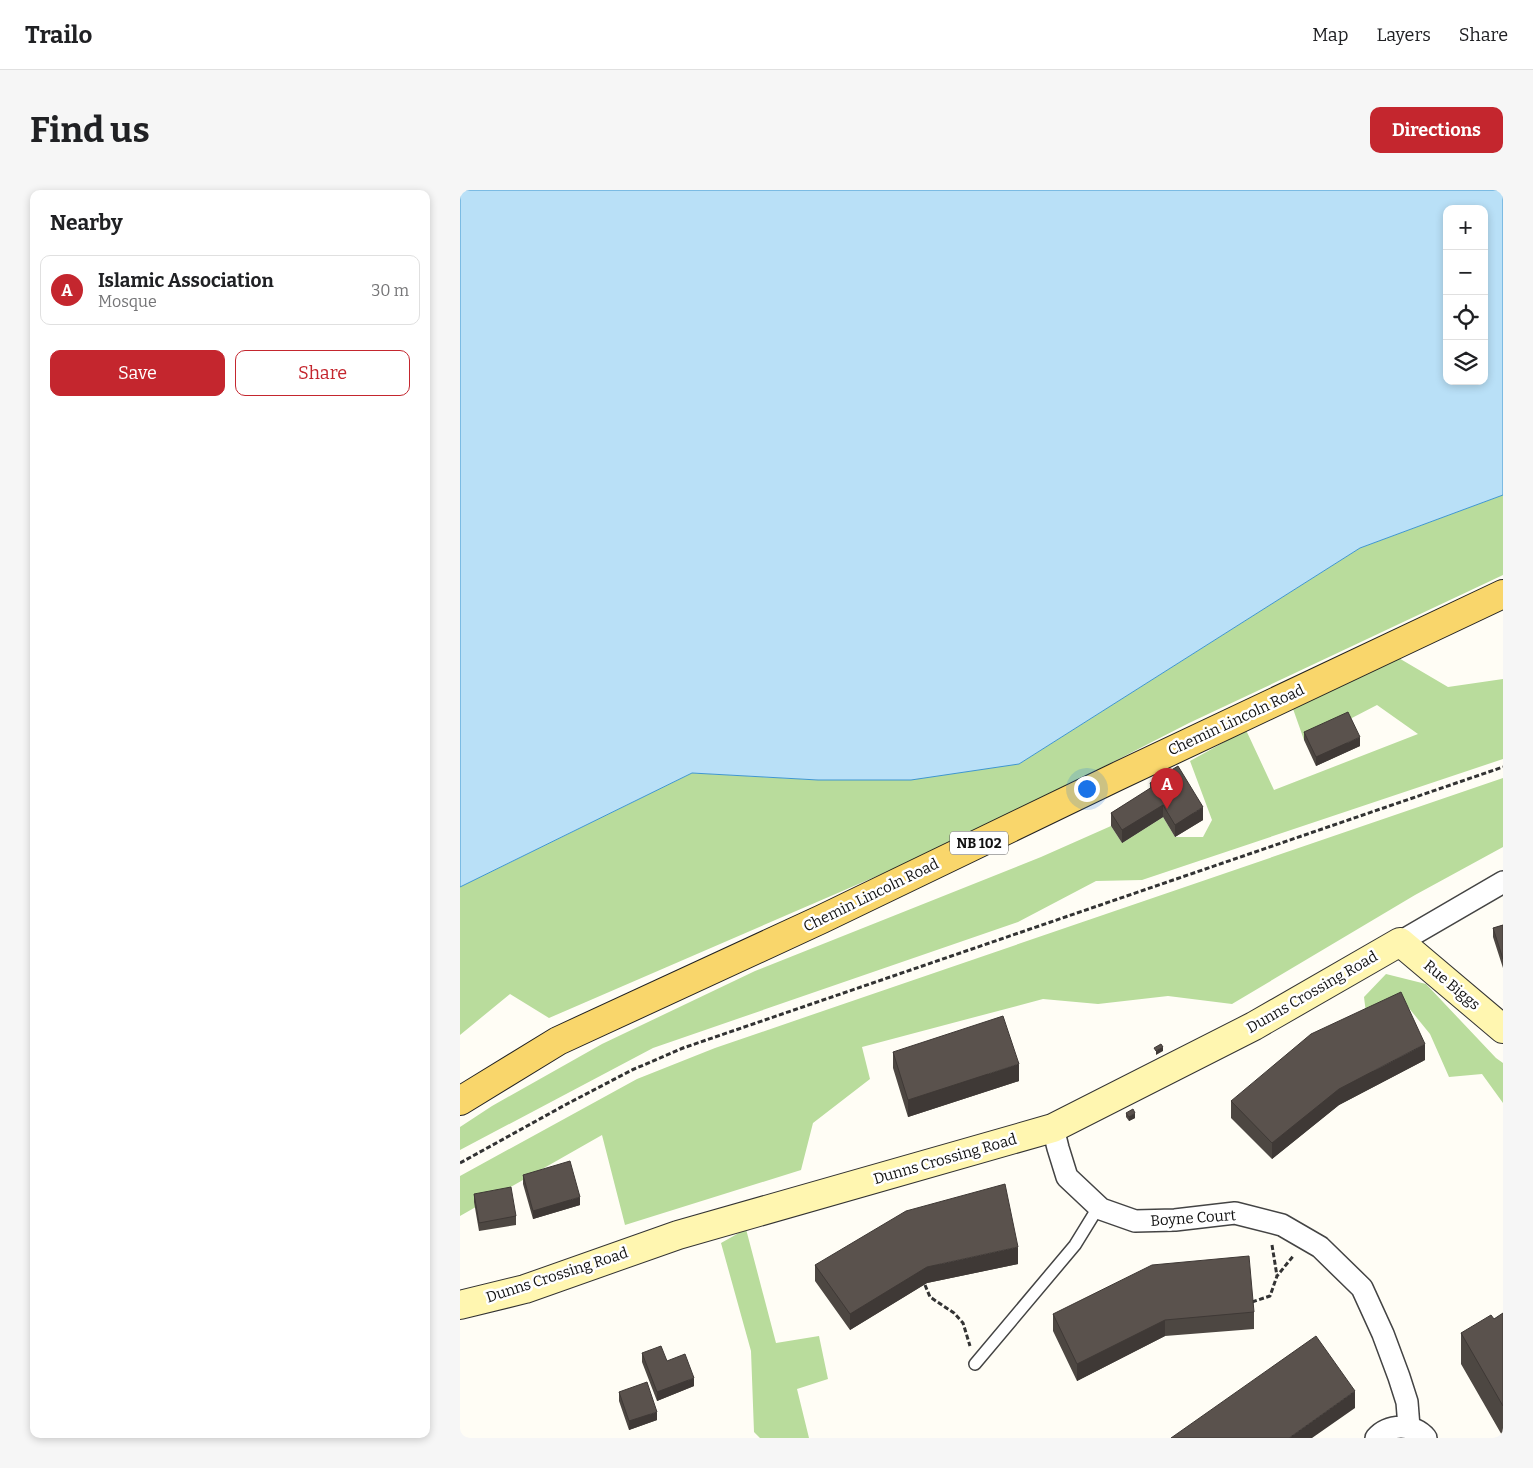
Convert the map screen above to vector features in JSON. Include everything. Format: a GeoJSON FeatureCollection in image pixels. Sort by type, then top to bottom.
{"type":"FeatureCollection","features":[{"type":"Feature","properties":{"kind":"main road","name":"Chemin Lincoln Road"},"geometry":{"type":"LineString","coordinates":[[460,1101],[558,1041],[822,919],[1116,777],[1503,594]]}},
{"type":"Feature","properties":{"kind":"street"},"geometry":{"type":"LineString","coordinates":[[1400,942],[1503,882]]}},
{"type":"Feature","properties":{"kind":"street","name":"Rue Biggs"},"geometry":{"type":"LineString","coordinates":[[1400,942],[1503,1029]]}},
{"type":"Feature","properties":{"kind":"street","name":"Dunns Crossing Road"},"geometry":{"type":"LineString","coordinates":[[460,1305],[525,1289],[678,1234],[1053,1128],[1254,1026],[1400,942]]}},
{"type":"Feature","properties":{"kind":"street","name":"Boyne Court"},"geometry":{"type":"LineString","coordinates":[[1053,1128],[1067,1177],[1101,1209],[1135,1221],[1175,1220],[1235,1212],[1282,1225],[1320,1247],[1362,1288],[1400,1377],[1417,1433]]}},
{"type":"Feature","properties":{"kind":"street"},"geometry":{"type":"LineString","coordinates":[[1376,1438],[1390,1428],[1417,1433]]}},
{"type":"Feature","properties":{"kind":"lane"},"geometry":{"type":"LineString","coordinates":[[975,1364],[1075,1245],[1098,1206]]}},
{"type":"Feature","properties":{"kind":"path"},"geometry":{"type":"LineString","coordinates":[[460,1163],[616,1078],[683,1048],[1503,767]]}},
{"type":"Feature","properties":{"kind":"path"},"geometry":{"type":"LineString","coordinates":[[1268,1222],[1277,1276]]}},
{"type":"Feature","properties":{"kind":"path"},"geometry":{"type":"LineString","coordinates":[[1252,1302],[1270,1296],[1277,1276],[1306,1239]]}},
{"type":"Feature","properties":{"kind":"path"},"geometry":{"type":"LineString","coordinates":[[925,1285],[930,1297],[954,1313],[963,1324],[975,1364]]}},
{"type":"Feature","properties":{"kind":"green space"},"geometry":{"type":"Polygon","coordinates":[[[1503,495],[1503,575],[1189,723],[965,838],[549,1018],[510,994],[460,1035],[460,887],[692,773],[818,780],[1019,764],[1360,548],[1503,495]]]}},
{"type":"Feature","properties":{"kind":"green space"},"geometry":{"type":"Polygon","coordinates":[[[1397,657],[1448,687],[1503,679],[1503,759],[1142,880],[1096,881],[1018,922],[653,1048],[460,1150],[460,1127],[492,1106],[602,1044],[755,971],[1041,857],[1111,826],[1122,843],[1163,817],[1175,837],[1203,837],[1212,820],[1190,761],[1246,730],[1274,790],[1418,734],[1377,705],[1304,740],[1292,706],[1397,657]]]}},
{"type":"Feature","properties":{"kind":"green space"},"geometry":{"type":"Polygon","coordinates":[[[1503,778],[1503,847],[1415,895],[1232,1004],[1168,996],[1098,1004],[1043,999],[862,1047],[870,1079],[813,1123],[801,1170],[625,1225],[602,1135],[460,1216],[460,1176],[637,1079],[715,1048],[1503,778]]]}},
{"type":"Feature","properties":{"kind":"green space"},"geometry":{"type":"Polygon","coordinates":[[[1386,974],[1426,984],[1496,1058],[1503,1063],[1503,1103],[1482,1074],[1449,1077],[1430,1034],[1408,1007],[1366,1013],[1364,997],[1386,974]]]}},
{"type":"Feature","properties":{"kind":"green space"},"geometry":{"type":"Polygon","coordinates":[[[746,1229],[776,1343],[819,1336],[828,1379],[797,1389],[809,1438],[760,1438],[754,1432],[751,1351],[721,1243],[746,1229]]]}},
{"type":"Feature","properties":{"kind":"water"},"geometry":{"type":"Polygon","coordinates":[[[460,190],[1503,190],[1503,495],[1360,548],[1019,764],[911,780],[818,780],[692,773],[460,887],[460,190]]]}},
{"type":"Feature","properties":{"kind":"building"},"geometry":{"type":"Polygon","coordinates":[[[1348,712],[1360,737],[1316,757],[1304,732],[1348,712]]]}},
{"type":"Feature","properties":{"kind":"building"},"geometry":{"type":"Polygon","coordinates":[[[1178,766],[1203,807],[1175,825],[1163,805],[1122,830],[1111,813],[1152,787],[1150,783],[1178,766]]]}},
{"type":"Feature","properties":{"kind":"building"},"geometry":{"type":"Polygon","coordinates":[[[1503,925],[1503,959],[1493,928],[1503,925]]]}},
{"type":"Feature","properties":{"kind":"building"},"geometry":{"type":"Polygon","coordinates":[[[1401,992],[1425,1044],[1339,1089],[1272,1143],[1231,1101],[1311,1034],[1401,992]]]}},
{"type":"Feature","properties":{"kind":"building"},"geometry":{"type":"Polygon","coordinates":[[[1003,1016],[1019,1064],[908,1100],[893,1052],[1003,1016]]]}},
{"type":"Feature","properties":{"kind":"building"},"geometry":{"type":"Polygon","coordinates":[[[1161,1044],[1163,1047],[1156,1051],[1154,1048],[1161,1044]]]}},
{"type":"Feature","properties":{"kind":"building"},"geometry":{"type":"Polygon","coordinates":[[[1133,1109],[1135,1113],[1129,1117],[1126,1113],[1133,1109]]]}},
{"type":"Feature","properties":{"kind":"building"},"geometry":{"type":"Polygon","coordinates":[[[570,1161],[580,1197],[533,1211],[523,1175],[570,1161]]]}},
{"type":"Feature","properties":{"kind":"building"},"geometry":{"type":"Polygon","coordinates":[[[1005,1184],[1018,1247],[927,1267],[850,1314],[815,1265],[906,1211],[1005,1184]]]}},
{"type":"Feature","properties":{"kind":"building"},"geometry":{"type":"Polygon","coordinates":[[[511,1187],[516,1216],[479,1223],[474,1194],[511,1187]]]}},
{"type":"Feature","properties":{"kind":"building"},"geometry":{"type":"Polygon","coordinates":[[[1249,1256],[1254,1312],[1165,1320],[1077,1364],[1053,1314],[1152,1265],[1249,1256]]]}},
{"type":"Feature","properties":{"kind":"building"},"geometry":{"type":"Polygon","coordinates":[[[1503,1313],[1503,1406],[1461,1333],[1491,1315],[1494,1319],[1503,1313]]]}},
{"type":"Feature","properties":{"kind":"building"},"geometry":{"type":"Polygon","coordinates":[[[1316,1336],[1355,1391],[1289,1438],[1171,1438],[1316,1336]]]}},
{"type":"Feature","properties":{"kind":"building"},"geometry":{"type":"Polygon","coordinates":[[[661,1346],[667,1361],[685,1354],[694,1378],[657,1392],[642,1353],[661,1346]]]}},
{"type":"Feature","properties":{"kind":"building"},"geometry":{"type":"Polygon","coordinates":[[[647,1382],[657,1412],[629,1421],[619,1392],[647,1382]]]}},
{"type":"Feature","properties":{"kind":"place","name":"Islamic Association"},"geometry":{"type":"Point","coordinates":[1167,809]}}]}
